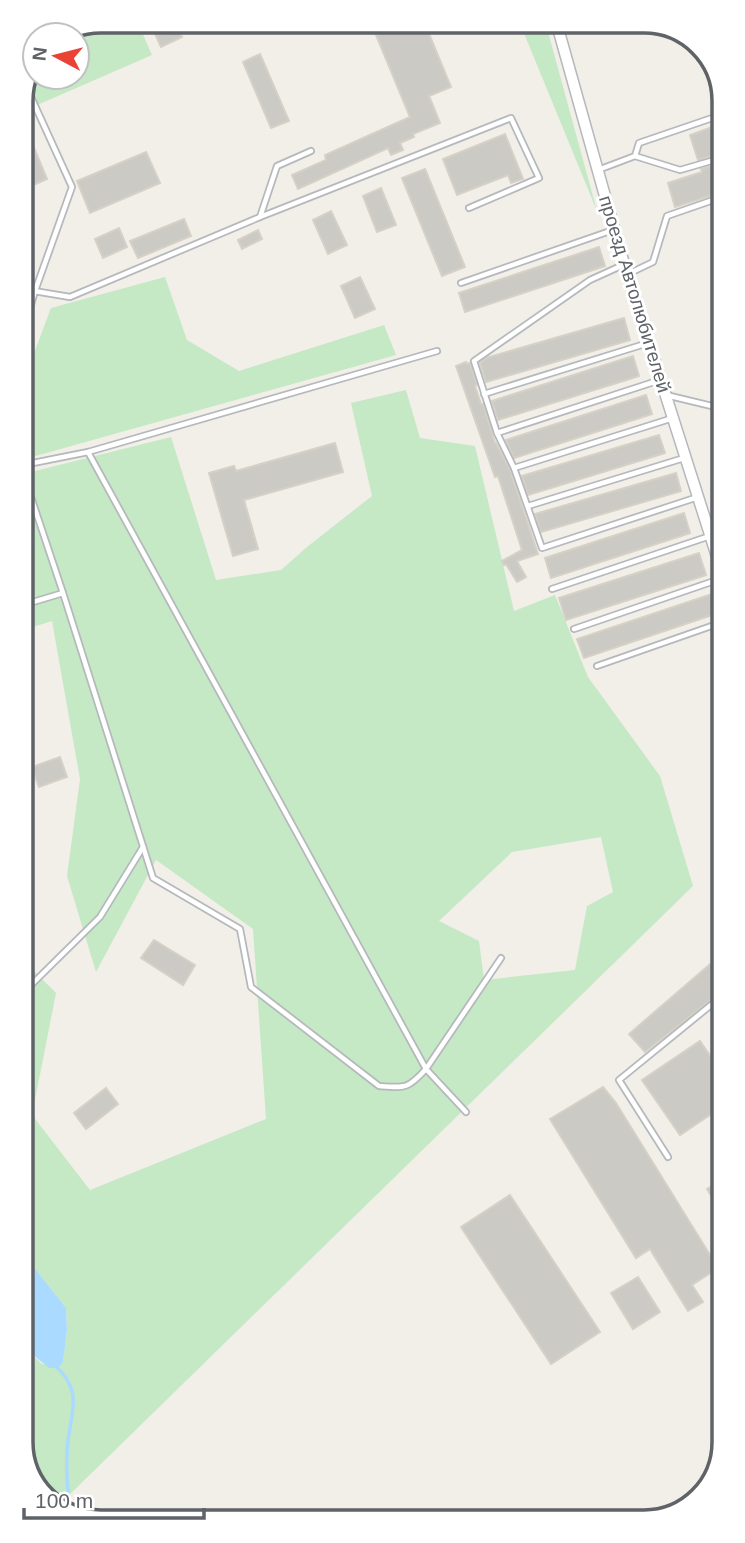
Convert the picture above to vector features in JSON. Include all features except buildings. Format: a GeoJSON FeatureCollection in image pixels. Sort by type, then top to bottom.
{"type":"FeatureCollection","features":[{"type":"Feature","properties":{"kind":"street","name":"проезд Автолюбителей"},"geometry":{"type":"LineString","coordinates":[[559,33],[625,269],[712,542]]}},
{"type":"Feature","properties":{"kind":"lane"},"geometry":{"type":"LineString","coordinates":[[33,101],[72,187],[33,298]]}},
{"type":"Feature","properties":{"kind":"lane"},"geometry":{"type":"LineString","coordinates":[[35,291],[70,296],[260,217],[511,118],[539,178],[469,208]]}},
{"type":"Feature","properties":{"kind":"lane"},"geometry":{"type":"LineString","coordinates":[[635,156],[639,143],[712,118]]}},
{"type":"Feature","properties":{"kind":"lane"},"geometry":{"type":"LineString","coordinates":[[260,217],[277,166],[311,151]]}},
{"type":"Feature","properties":{"kind":"lane"},"geometry":{"type":"LineString","coordinates":[[597,170],[635,156],[680,170],[712,161]]}},
{"type":"Feature","properties":{"kind":"lane"},"geometry":{"type":"LineString","coordinates":[[698,497],[542,548],[528,506],[497,433],[474,361],[590,280],[653,262],[667,216],[712,200]]}},
{"type":"Feature","properties":{"kind":"lane"},"geometry":{"type":"LineString","coordinates":[[461,283],[614,230]]}},
{"type":"Feature","properties":{"kind":"lane"},"geometry":{"type":"LineString","coordinates":[[484,394],[649,342]]}},
{"type":"Feature","properties":{"kind":"lane"},"geometry":{"type":"LineString","coordinates":[[33,463],[88,452],[437,351]]}},
{"type":"Feature","properties":{"kind":"lane"},"geometry":{"type":"LineString","coordinates":[[497,433],[660,380]]}},
{"type":"Feature","properties":{"kind":"lane"},"geometry":{"type":"LineString","coordinates":[[665,395],[712,406]]}},
{"type":"Feature","properties":{"kind":"lane"},"geometry":{"type":"LineString","coordinates":[[513,468],[673,418]]}},
{"type":"Feature","properties":{"kind":"lane"},"geometry":{"type":"LineString","coordinates":[[88,452],[426,1069],[466,1112]]}},
{"type":"Feature","properties":{"kind":"lane"},"geometry":{"type":"LineString","coordinates":[[528,506],[685,458]]}},
{"type":"Feature","properties":{"kind":"lane"},"geometry":{"type":"LineString","coordinates":[[33,503],[153,878],[240,929],[251,987],[379,1086],[401,1088],[414,1082],[426,1069],[501,958]]}},
{"type":"Feature","properties":{"kind":"lane"},"geometry":{"type":"LineString","coordinates":[[552,589],[710,536]]}},
{"type":"Feature","properties":{"kind":"lane"},"geometry":{"type":"LineString","coordinates":[[574,629],[712,582]]}},
{"type":"Feature","properties":{"kind":"lane"},"geometry":{"type":"LineString","coordinates":[[33,602],[63,593]]}},
{"type":"Feature","properties":{"kind":"lane"},"geometry":{"type":"LineString","coordinates":[[597,666],[712,626]]}},
{"type":"Feature","properties":{"kind":"lane"},"geometry":{"type":"LineString","coordinates":[[33,983],[100,918],[144,846]]}},
{"type":"Feature","properties":{"kind":"lane"},"geometry":{"type":"LineString","coordinates":[[668,1157],[619,1080],[712,1004]]}},
{"type":"Feature","properties":{"kind":"green space"},"geometry":{"type":"Polygon","coordinates":[[[142,33],[152,55],[91,82],[91,35],[142,33]]]}},
{"type":"Feature","properties":{"kind":"green space"},"geometry":{"type":"Polygon","coordinates":[[[524,33],[548,33],[597,211],[524,33]]]}},
{"type":"Feature","properties":{"kind":"green space"},"geometry":{"type":"Polygon","coordinates":[[[34,91],[69,91],[33,107],[34,91]]]}},
{"type":"Feature","properties":{"kind":"green space"},"geometry":{"type":"Polygon","coordinates":[[[165,277],[187,340],[239,371],[384,325],[396,355],[33,457],[33,356],[51,308],[165,277]]]}},
{"type":"Feature","properties":{"kind":"green space"},"geometry":{"type":"Polygon","coordinates":[[[406,390],[420,438],[475,446],[514,611],[555,595],[588,677],[660,776],[693,886],[66,1498],[71,1503],[56,1493],[42,1476],[33,1442],[33,1356],[42,1364],[63,1362],[67,1330],[66,1308],[33,1266],[33,1116],[90,1190],[266,1119],[253,929],[156,860],[96,972],[67,876],[80,779],[52,621],[33,627],[33,472],[171,437],[216,580],[281,570],[372,496],[351,403],[406,390]],[[601,837],[512,852],[439,921],[479,941],[484,980],[575,970],[587,906],[613,892],[601,837]]]}},
{"type":"Feature","properties":{"kind":"green space"},"geometry":{"type":"Polygon","coordinates":[[[33,970],[56,993],[33,1110],[33,970]]]}},
{"type":"Feature","properties":{"kind":"water"},"geometry":{"type":"Polygon","coordinates":[[[33,1266],[66,1308],[67,1330],[63,1362],[58,1368],[49,1368],[33,1355],[33,1266]]]}},
{"type":"Feature","properties":{"kind":"waterway"},"geometry":{"type":"LineString","coordinates":[[54,1365],[64,1375],[73,1395],[67,1467],[70,1502]]}}]}
